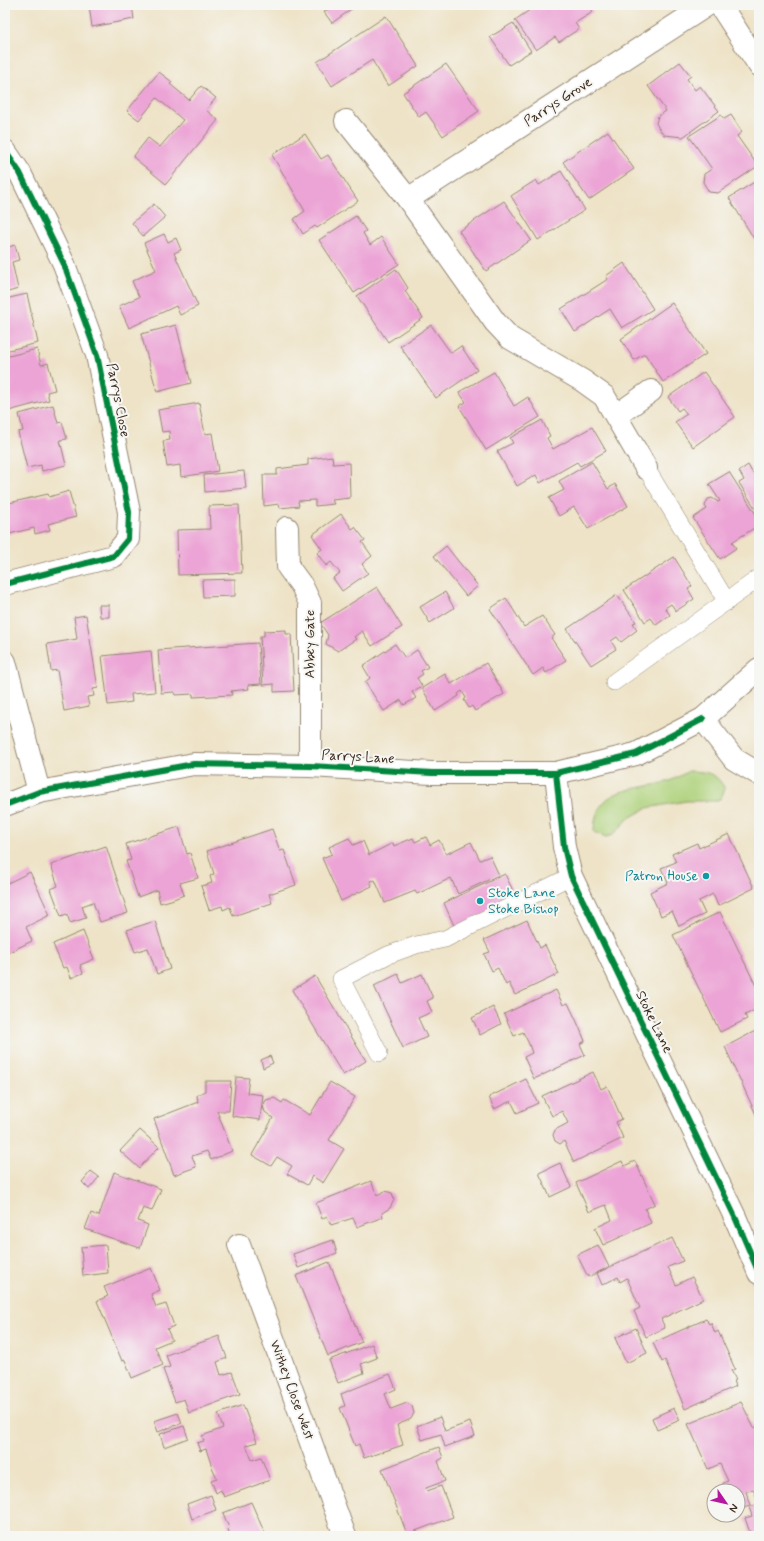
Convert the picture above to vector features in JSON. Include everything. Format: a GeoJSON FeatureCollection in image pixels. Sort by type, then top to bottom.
{"type":"FeatureCollection","features":[{"type":"Feature","properties":{"kind":"street","name":"Parrys Grove"},"geometry":{"type":"LineString","coordinates":[[408,199],[707,5]]}},
{"type":"Feature","properties":{"kind":"street"},"geometry":{"type":"LineString","coordinates":[[720,5],[759,65]]}},
{"type":"Feature","properties":{"kind":"street"},"geometry":{"type":"LineString","coordinates":[[346,121],[408,199],[495,322],[510,338],[583,381],[604,396],[617,415],[646,468]]}},
{"type":"Feature","properties":{"kind":"street","name":"Parrys Close"},"geometry":{"type":"LineString","coordinates":[[5,150],[20,173],[64,264],[97,355],[129,512],[128,539],[114,556],[5,584]]}},
{"type":"Feature","properties":{"kind":"street"},"geometry":{"type":"LineString","coordinates":[[617,415],[651,391]]}},
{"type":"Feature","properties":{"kind":"street","name":"Abbey Gate"},"geometry":{"type":"LineString","coordinates":[[287,528],[288,567],[302,586],[310,603],[310,766]]}},
{"type":"Feature","properties":{"kind":"street"},"geometry":{"type":"LineString","coordinates":[[5,662],[39,792]]}},
{"type":"Feature","properties":{"kind":"street","name":"Parrys Lane"},"geometry":{"type":"LineString","coordinates":[[5,805],[39,792],[194,764],[310,766],[432,773],[556,773],[636,754],[703,720],[759,669]]}},
{"type":"Feature","properties":{"kind":"street"},"geometry":{"type":"LineString","coordinates":[[703,720],[734,759],[759,774]]}},
{"type":"Feature","properties":{"kind":"street","name":"Stoke Lane"},"geometry":{"type":"LineString","coordinates":[[556,773],[564,847],[571,876],[735,1217],[759,1273]]}},
{"type":"Feature","properties":{"kind":"street","name":"Withey Close West"},"geometry":{"type":"LineString","coordinates":[[239,1245],[345,1536]]}},
{"type":"Feature","properties":{"kind":"lane"},"geometry":{"type":"LineString","coordinates":[[646,468],[728,602]]}},
{"type":"Feature","properties":{"kind":"lane"},"geometry":{"type":"LineString","coordinates":[[614,682],[728,602],[759,578]]}},
{"type":"Feature","properties":{"kind":"lane"},"geometry":{"type":"LineString","coordinates":[[379,1053],[341,979],[388,955],[416,945],[445,939],[571,876]]}},
{"type":"Feature","properties":{"kind":"green space"},"geometry":{"type":"Polygon","coordinates":[[[689,771],[710,774],[718,779],[725,789],[721,798],[716,801],[686,801],[647,808],[629,818],[613,835],[606,837],[594,832],[596,817],[601,806],[608,799],[627,790],[666,782],[689,771]]]}},
{"type":"Feature","properties":{"kind":"building"},"geometry":{"type":"Polygon","coordinates":[[[89,5],[132,5],[134,19],[92,27],[89,5]]]}},
{"type":"Feature","properties":{"kind":"building"},"geometry":{"type":"Polygon","coordinates":[[[334,5],[357,5],[332,23],[324,12],[334,5]]]}},
{"type":"Feature","properties":{"kind":"building"},"geometry":{"type":"Polygon","coordinates":[[[537,5],[589,5],[593,12],[575,23],[579,29],[559,42],[555,37],[536,50],[515,20],[537,5]]]}},
{"type":"Feature","properties":{"kind":"building"},"geometry":{"type":"Polygon","coordinates":[[[386,16],[418,66],[388,86],[372,60],[332,86],[317,62],[386,16]]]}},
{"type":"Feature","properties":{"kind":"building"},"geometry":{"type":"Polygon","coordinates":[[[513,23],[531,51],[509,65],[490,37],[513,23]]]}},
{"type":"Feature","properties":{"kind":"building"},"geometry":{"type":"Polygon","coordinates":[[[680,62],[691,76],[687,79],[695,90],[700,86],[719,111],[683,137],[664,135],[659,129],[656,123],[658,116],[666,111],[648,86],[680,62]]]}},
{"type":"Feature","properties":{"kind":"building"},"geometry":{"type":"Polygon","coordinates":[[[446,64],[479,111],[443,136],[426,112],[419,117],[403,93],[446,64]]]}},
{"type":"Feature","properties":{"kind":"building"},"geometry":{"type":"Polygon","coordinates":[[[159,72],[172,82],[170,84],[189,100],[201,86],[216,98],[206,110],[218,120],[166,184],[133,157],[148,138],[160,147],[183,120],[157,98],[139,120],[127,111],[159,72]]]}},
{"type":"Feature","properties":{"kind":"building"},"geometry":{"type":"Polygon","coordinates":[[[721,115],[724,119],[731,115],[742,132],[737,136],[758,166],[718,193],[709,192],[703,182],[704,174],[712,169],[689,136],[721,115]]]}},
{"type":"Feature","properties":{"kind":"building"},"geometry":{"type":"Polygon","coordinates":[[[608,131],[634,169],[589,200],[563,162],[608,131]]]}},
{"type":"Feature","properties":{"kind":"building"},"geometry":{"type":"Polygon","coordinates":[[[305,134],[321,159],[328,155],[358,201],[317,228],[315,226],[303,234],[294,219],[305,211],[272,155],[305,134]]]}},
{"type":"Feature","properties":{"kind":"building"},"geometry":{"type":"Polygon","coordinates":[[[561,171],[585,210],[538,240],[511,196],[536,180],[539,185],[561,171]]]}},
{"type":"Feature","properties":{"kind":"building"},"geometry":{"type":"Polygon","coordinates":[[[759,179],[759,247],[729,198],[759,179]]]}},
{"type":"Feature","properties":{"kind":"building"},"geometry":{"type":"Polygon","coordinates":[[[504,201],[531,240],[486,271],[459,231],[504,201]]]}},
{"type":"Feature","properties":{"kind":"building"},"geometry":{"type":"Polygon","coordinates":[[[154,204],[165,217],[143,236],[132,223],[154,204]]]}},
{"type":"Feature","properties":{"kind":"building"},"geometry":{"type":"Polygon","coordinates":[[[356,216],[366,231],[363,233],[370,245],[381,237],[399,264],[354,293],[319,240],[356,216]]]}},
{"type":"Feature","properties":{"kind":"building"},"geometry":{"type":"Polygon","coordinates":[[[164,234],[168,242],[176,238],[181,250],[174,253],[198,306],[180,315],[176,306],[129,328],[119,306],[139,297],[132,281],[156,270],[144,243],[164,234]]]}},
{"type":"Feature","properties":{"kind":"building"},"geometry":{"type":"Polygon","coordinates":[[[15,245],[19,260],[12,262],[18,289],[5,293],[5,248],[15,245]]]}},
{"type":"Feature","properties":{"kind":"building"},"geometry":{"type":"Polygon","coordinates":[[[624,263],[653,309],[622,328],[610,309],[575,332],[561,309],[608,279],[606,276],[624,263]]]}},
{"type":"Feature","properties":{"kind":"building"},"geometry":{"type":"Polygon","coordinates":[[[396,269],[408,288],[405,291],[423,318],[388,342],[357,296],[396,269]]]}},
{"type":"Feature","properties":{"kind":"building"},"geometry":{"type":"Polygon","coordinates":[[[27,294],[38,343],[5,351],[5,299],[27,294]]]}},
{"type":"Feature","properties":{"kind":"building"},"geometry":{"type":"Polygon","coordinates":[[[672,303],[706,354],[663,382],[645,354],[634,360],[621,339],[672,303]]]}},
{"type":"Feature","properties":{"kind":"building"},"geometry":{"type":"Polygon","coordinates":[[[176,325],[191,383],[157,392],[141,334],[176,325]]]}},
{"type":"Feature","properties":{"kind":"building"},"geometry":{"type":"Polygon","coordinates":[[[431,325],[451,353],[461,346],[477,370],[436,398],[400,346],[431,325]]]}},
{"type":"Feature","properties":{"kind":"building"},"geometry":{"type":"Polygon","coordinates":[[[37,349],[41,365],[48,363],[55,390],[47,392],[49,400],[5,412],[5,357],[37,349]]]}},
{"type":"Feature","properties":{"kind":"building"},"geometry":{"type":"Polygon","coordinates":[[[494,372],[514,406],[528,397],[540,417],[486,450],[459,406],[466,402],[459,392],[494,372]]]}},
{"type":"Feature","properties":{"kind":"building"},"geometry":{"type":"Polygon","coordinates":[[[704,372],[735,417],[693,447],[675,422],[687,414],[682,408],[678,411],[668,397],[704,372]]]}},
{"type":"Feature","properties":{"kind":"building"},"geometry":{"type":"Polygon","coordinates":[[[199,403],[205,434],[212,433],[218,471],[181,477],[180,465],[167,467],[163,441],[170,440],[169,431],[162,432],[158,410],[199,403]]]}},
{"type":"Feature","properties":{"kind":"building"},"geometry":{"type":"Polygon","coordinates":[[[53,405],[58,423],[62,422],[67,439],[60,440],[66,465],[42,471],[41,465],[27,468],[18,432],[23,431],[19,414],[53,405]]]}},
{"type":"Feature","properties":{"kind":"building"},"geometry":{"type":"Polygon","coordinates":[[[542,420],[550,436],[547,438],[553,449],[592,427],[606,451],[580,466],[577,462],[540,483],[536,475],[517,486],[497,451],[513,443],[510,438],[542,420]]]}},
{"type":"Feature","properties":{"kind":"building"},"geometry":{"type":"Polygon","coordinates":[[[332,456],[333,464],[349,463],[350,498],[332,500],[334,504],[315,506],[315,500],[298,501],[299,506],[280,508],[279,504],[264,506],[263,475],[277,475],[277,469],[308,465],[308,459],[332,456]]]}},
{"type":"Feature","properties":{"kind":"building"},"geometry":{"type":"Polygon","coordinates":[[[759,461],[759,514],[739,483],[744,480],[739,471],[748,465],[753,474],[755,472],[755,465],[759,461]]]}},
{"type":"Feature","properties":{"kind":"building"},"geometry":{"type":"Polygon","coordinates":[[[592,462],[608,489],[615,484],[628,506],[588,529],[574,507],[559,516],[549,498],[564,490],[559,481],[592,462]]]}},
{"type":"Feature","properties":{"kind":"building"},"geometry":{"type":"Polygon","coordinates":[[[244,471],[246,488],[205,492],[204,475],[244,471]]]}},
{"type":"Feature","properties":{"kind":"building"},"geometry":{"type":"Polygon","coordinates":[[[729,472],[759,519],[759,525],[732,542],[736,548],[720,559],[693,518],[707,509],[705,506],[708,499],[712,498],[718,502],[720,501],[709,484],[729,472]]]}},
{"type":"Feature","properties":{"kind":"building"},"geometry":{"type":"Polygon","coordinates":[[[69,491],[76,517],[48,524],[50,530],[35,534],[34,528],[5,535],[5,497],[8,496],[9,503],[48,494],[49,497],[69,491]]]}},
{"type":"Feature","properties":{"kind":"building"},"geometry":{"type":"Polygon","coordinates":[[[239,505],[242,573],[178,575],[177,530],[210,529],[209,506],[239,505]]]}},
{"type":"Feature","properties":{"kind":"building"},"geometry":{"type":"Polygon","coordinates":[[[341,514],[352,529],[355,527],[365,540],[362,542],[372,556],[362,564],[368,573],[342,591],[333,578],[340,573],[331,562],[326,566],[317,553],[322,549],[312,535],[341,514]]]}},
{"type":"Feature","properties":{"kind":"building"},"geometry":{"type":"Polygon","coordinates":[[[446,546],[478,586],[466,596],[434,556],[446,546]]]}},
{"type":"Feature","properties":{"kind":"building"},"geometry":{"type":"Polygon","coordinates":[[[674,557],[692,586],[688,589],[694,599],[676,611],[671,604],[665,608],[670,615],[656,625],[651,618],[645,622],[624,590],[674,557]]]}},
{"type":"Feature","properties":{"kind":"building"},"geometry":{"type":"Polygon","coordinates":[[[235,579],[235,596],[203,597],[202,580],[235,579]]]}},
{"type":"Feature","properties":{"kind":"building"},"geometry":{"type":"Polygon","coordinates":[[[377,587],[402,627],[372,646],[362,631],[354,637],[356,639],[338,651],[326,644],[328,635],[320,623],[377,587]]]}},
{"type":"Feature","properties":{"kind":"building"},"geometry":{"type":"Polygon","coordinates":[[[445,592],[454,608],[430,623],[420,607],[445,592]]]}},
{"type":"Feature","properties":{"kind":"building"},"geometry":{"type":"Polygon","coordinates":[[[617,595],[636,622],[633,623],[637,630],[621,642],[617,637],[611,641],[616,649],[591,665],[567,629],[617,595]]]}},
{"type":"Feature","properties":{"kind":"building"},"geometry":{"type":"Polygon","coordinates":[[[506,598],[524,627],[542,616],[555,635],[551,638],[566,660],[546,673],[543,668],[533,675],[490,609],[506,598]]]}},
{"type":"Feature","properties":{"kind":"building"},"geometry":{"type":"Polygon","coordinates":[[[99,605],[109,605],[109,617],[100,617],[99,605]]]}},
{"type":"Feature","properties":{"kind":"building"},"geometry":{"type":"Polygon","coordinates":[[[86,615],[98,688],[93,689],[94,696],[87,697],[89,706],[64,711],[57,670],[51,671],[47,644],[77,639],[74,617],[86,615]]]}},
{"type":"Feature","properties":{"kind":"building"},"geometry":{"type":"Polygon","coordinates":[[[286,630],[286,634],[291,634],[294,691],[274,692],[274,684],[263,685],[260,636],[264,636],[264,631],[286,630]]]}},
{"type":"Feature","properties":{"kind":"building"},"geometry":{"type":"Polygon","coordinates":[[[258,643],[261,684],[248,685],[249,689],[231,691],[232,695],[193,697],[193,694],[175,695],[174,692],[161,693],[158,650],[258,643]]]}},
{"type":"Feature","properties":{"kind":"building"},"geometry":{"type":"Polygon","coordinates":[[[395,644],[405,658],[417,650],[428,667],[421,671],[423,674],[417,678],[422,686],[412,692],[416,698],[404,705],[401,700],[384,711],[365,682],[370,678],[363,666],[395,644]]]}},
{"type":"Feature","properties":{"kind":"building"},"geometry":{"type":"Polygon","coordinates":[[[151,651],[155,692],[131,694],[132,702],[108,705],[102,656],[151,651]]]}},
{"type":"Feature","properties":{"kind":"building"},"geometry":{"type":"Polygon","coordinates":[[[486,663],[504,694],[475,711],[472,706],[469,708],[464,700],[466,698],[462,691],[458,694],[459,696],[435,711],[422,688],[445,674],[451,684],[486,663]]]}},
{"type":"Feature","properties":{"kind":"building"},"geometry":{"type":"Polygon","coordinates":[[[179,827],[187,854],[190,853],[198,878],[180,883],[184,895],[171,900],[160,903],[157,890],[138,897],[126,861],[131,860],[126,844],[179,827]]]}},
{"type":"Feature","properties":{"kind":"building"},"geometry":{"type":"Polygon","coordinates":[[[272,829],[280,851],[284,850],[296,885],[269,894],[272,903],[233,916],[230,907],[223,910],[222,906],[209,910],[201,886],[212,883],[210,876],[214,874],[207,851],[272,829]]]}},
{"type":"Feature","properties":{"kind":"building","name":"Patron House"},"geometry":{"type":"Polygon","coordinates":[[[729,834],[754,888],[718,906],[713,894],[699,901],[705,914],[679,926],[672,911],[661,916],[650,892],[668,883],[661,868],[676,862],[672,854],[697,843],[699,848],[729,834]]]}},
{"type":"Feature","properties":{"kind":"building"},"geometry":{"type":"Polygon","coordinates":[[[426,837],[430,845],[439,840],[446,854],[471,842],[480,860],[490,856],[499,875],[458,894],[451,878],[417,894],[415,891],[385,903],[375,880],[370,881],[372,886],[341,901],[322,858],[332,854],[329,847],[349,838],[353,845],[363,841],[369,855],[393,843],[394,846],[413,838],[415,842],[426,837]]]}},
{"type":"Feature","properties":{"kind":"building"},"geometry":{"type":"Polygon","coordinates":[[[106,846],[128,913],[100,922],[93,902],[82,906],[86,918],[70,923],[67,914],[61,916],[51,889],[58,886],[51,865],[106,846]]]}},
{"type":"Feature","properties":{"kind":"building"},"geometry":{"type":"Polygon","coordinates":[[[30,872],[50,915],[26,927],[32,941],[5,954],[5,877],[8,883],[30,872]]]}},
{"type":"Feature","properties":{"kind":"building","name":"Stoke Lane Stoke Bishop"},"geometry":{"type":"Polygon","coordinates":[[[505,874],[517,899],[455,928],[444,903],[505,874]]]}},
{"type":"Feature","properties":{"kind":"building"},"geometry":{"type":"Polygon","coordinates":[[[720,912],[759,992],[759,1008],[745,1015],[747,1019],[720,1032],[673,935],[720,912]]]}},
{"type":"Feature","properties":{"kind":"building"},"geometry":{"type":"Polygon","coordinates":[[[527,920],[540,948],[545,945],[559,974],[515,995],[509,983],[506,985],[498,968],[492,971],[484,954],[490,952],[484,940],[527,920]]]}},
{"type":"Feature","properties":{"kind":"building"},"geometry":{"type":"Polygon","coordinates":[[[155,921],[170,969],[157,974],[148,948],[135,952],[127,930],[155,921]]]}},
{"type":"Feature","properties":{"kind":"building"},"geometry":{"type":"Polygon","coordinates":[[[83,931],[94,959],[80,965],[83,973],[71,978],[67,967],[63,968],[53,944],[83,931]]]}},
{"type":"Feature","properties":{"kind":"building"},"geometry":{"type":"Polygon","coordinates":[[[398,974],[402,983],[422,974],[433,998],[427,1001],[432,1012],[418,1018],[427,1037],[403,1048],[374,986],[398,974]]]}},
{"type":"Feature","properties":{"kind":"building"},"geometry":{"type":"Polygon","coordinates":[[[315,976],[366,1061],[343,1075],[292,990],[315,976]]]}},
{"type":"Feature","properties":{"kind":"building"},"geometry":{"type":"Polygon","coordinates":[[[556,990],[563,1005],[568,1003],[577,1022],[585,1041],[580,1044],[585,1055],[534,1079],[524,1057],[532,1053],[529,1044],[523,1032],[514,1036],[504,1014],[556,990]]]}},
{"type":"Feature","properties":{"kind":"building"},"geometry":{"type":"Polygon","coordinates":[[[493,1007],[501,1024],[480,1035],[472,1018],[493,1007]]]}},
{"type":"Feature","properties":{"kind":"building"},"geometry":{"type":"Polygon","coordinates":[[[759,1029],[759,1121],[725,1047],[759,1029]]]}},
{"type":"Feature","properties":{"kind":"building"},"geometry":{"type":"Polygon","coordinates":[[[270,1056],[273,1063],[263,1068],[261,1060],[270,1056]]]}},
{"type":"Feature","properties":{"kind":"building"},"geometry":{"type":"Polygon","coordinates":[[[593,1072],[601,1089],[607,1086],[614,1101],[622,1119],[616,1122],[623,1138],[574,1162],[564,1141],[560,1144],[555,1141],[553,1135],[555,1130],[568,1123],[562,1111],[552,1116],[542,1096],[593,1072]]]}},
{"type":"Feature","properties":{"kind":"building"},"geometry":{"type":"Polygon","coordinates":[[[236,1077],[249,1078],[247,1093],[263,1095],[260,1120],[232,1116],[236,1077]]]}},
{"type":"Feature","properties":{"kind":"building"},"geometry":{"type":"Polygon","coordinates":[[[526,1079],[538,1103],[517,1113],[511,1101],[494,1109],[489,1097],[526,1079]]]}},
{"type":"Feature","properties":{"kind":"building"},"geometry":{"type":"Polygon","coordinates":[[[205,1081],[231,1081],[229,1111],[217,1111],[232,1151],[211,1160],[207,1151],[192,1156],[196,1167],[174,1175],[154,1119],[198,1102],[197,1095],[205,1091],[205,1081]]]}},
{"type":"Feature","properties":{"kind":"building"},"geometry":{"type":"Polygon","coordinates":[[[330,1082],[355,1097],[329,1140],[344,1149],[323,1183],[312,1176],[307,1185],[287,1174],[292,1166],[277,1157],[271,1166],[252,1155],[273,1118],[265,1112],[263,1106],[266,1100],[274,1098],[282,1103],[284,1100],[310,1115],[330,1082]]]}},
{"type":"Feature","properties":{"kind":"building"},"geometry":{"type":"Polygon","coordinates":[[[140,1130],[159,1147],[139,1168],[120,1151],[140,1130]]]}},
{"type":"Feature","properties":{"kind":"building"},"geometry":{"type":"Polygon","coordinates":[[[622,1161],[624,1166],[635,1161],[655,1204],[645,1209],[651,1223],[603,1245],[595,1228],[612,1220],[606,1205],[589,1212],[576,1183],[622,1161]]]}},
{"type":"Feature","properties":{"kind":"building"},"geometry":{"type":"Polygon","coordinates":[[[560,1163],[571,1187],[550,1197],[539,1173],[560,1163]]]}},
{"type":"Feature","properties":{"kind":"building"},"geometry":{"type":"Polygon","coordinates":[[[91,1171],[99,1177],[89,1189],[82,1182],[91,1171]]]}},
{"type":"Feature","properties":{"kind":"building"},"geometry":{"type":"Polygon","coordinates":[[[114,1172],[161,1189],[152,1211],[143,1208],[138,1221],[148,1225],[140,1248],[85,1229],[91,1213],[99,1216],[114,1172]]]}},
{"type":"Feature","properties":{"kind":"building"},"geometry":{"type":"Polygon","coordinates":[[[371,1181],[377,1195],[385,1191],[392,1193],[394,1200],[390,1208],[382,1213],[383,1217],[357,1227],[353,1218],[331,1225],[327,1216],[322,1219],[316,1203],[371,1181]]]}},
{"type":"Feature","properties":{"kind":"building"},"geometry":{"type":"Polygon","coordinates":[[[672,1238],[683,1261],[668,1267],[676,1285],[692,1277],[703,1299],[661,1319],[665,1328],[646,1337],[634,1311],[640,1308],[627,1278],[620,1282],[618,1277],[602,1285],[597,1273],[672,1238]]]}},
{"type":"Feature","properties":{"kind":"building"},"geometry":{"type":"Polygon","coordinates":[[[333,1240],[337,1253],[298,1268],[293,1254],[333,1240]]]}},
{"type":"Feature","properties":{"kind":"building"},"geometry":{"type":"Polygon","coordinates":[[[106,1245],[108,1273],[83,1276],[81,1247],[106,1245]]]}},
{"type":"Feature","properties":{"kind":"building"},"geometry":{"type":"Polygon","coordinates":[[[598,1245],[609,1267],[588,1277],[577,1255],[598,1245]]]}},
{"type":"Feature","properties":{"kind":"building"},"geometry":{"type":"Polygon","coordinates":[[[329,1262],[362,1342],[328,1356],[296,1276],[329,1262]]]}},
{"type":"Feature","properties":{"kind":"building"},"geometry":{"type":"Polygon","coordinates":[[[151,1268],[160,1290],[151,1294],[156,1307],[166,1304],[174,1326],[167,1329],[172,1340],[155,1347],[163,1365],[132,1378],[125,1360],[122,1361],[97,1301],[108,1296],[104,1287],[151,1268]]]}},
{"type":"Feature","properties":{"kind":"building"},"geometry":{"type":"Polygon","coordinates":[[[706,1319],[709,1324],[711,1323],[715,1333],[718,1331],[735,1369],[731,1370],[736,1380],[734,1381],[736,1386],[685,1409],[665,1360],[662,1362],[653,1343],[706,1319]]]}},
{"type":"Feature","properties":{"kind":"building"},"geometry":{"type":"Polygon","coordinates":[[[636,1328],[647,1353],[626,1363],[615,1338],[636,1328]]]}},
{"type":"Feature","properties":{"kind":"building"},"geometry":{"type":"Polygon","coordinates":[[[219,1336],[227,1358],[217,1362],[221,1375],[232,1372],[240,1394],[189,1413],[184,1399],[175,1402],[163,1369],[170,1367],[166,1355],[219,1336]]]}},
{"type":"Feature","properties":{"kind":"building"},"geometry":{"type":"Polygon","coordinates":[[[372,1344],[377,1358],[361,1364],[364,1373],[338,1383],[329,1360],[372,1344]]]}},
{"type":"Feature","properties":{"kind":"building"},"geometry":{"type":"Polygon","coordinates":[[[390,1374],[396,1389],[385,1394],[391,1409],[407,1403],[412,1406],[414,1413],[411,1419],[397,1425],[403,1445],[364,1458],[359,1444],[355,1446],[340,1408],[345,1406],[341,1394],[390,1374]]]}},
{"type":"Feature","properties":{"kind":"building"},"geometry":{"type":"Polygon","coordinates":[[[741,1402],[754,1428],[757,1426],[759,1431],[759,1503],[753,1489],[746,1492],[746,1483],[723,1483],[728,1481],[720,1464],[708,1469],[688,1424],[741,1402]]]}},
{"type":"Feature","properties":{"kind":"building"},"geometry":{"type":"Polygon","coordinates":[[[243,1405],[257,1442],[246,1445],[252,1460],[261,1457],[270,1480],[224,1497],[221,1490],[216,1493],[211,1480],[217,1478],[206,1449],[200,1451],[197,1443],[204,1441],[202,1436],[223,1428],[218,1414],[243,1405]]]}},
{"type":"Feature","properties":{"kind":"building"},"geometry":{"type":"Polygon","coordinates":[[[674,1408],[680,1420],[657,1430],[652,1418],[674,1408]]]}},
{"type":"Feature","properties":{"kind":"building"},"geometry":{"type":"Polygon","coordinates":[[[178,1413],[182,1423],[158,1432],[154,1421],[178,1413]]]}},
{"type":"Feature","properties":{"kind":"building"},"geometry":{"type":"Polygon","coordinates":[[[440,1417],[445,1431],[470,1422],[475,1436],[445,1447],[441,1434],[422,1440],[417,1426],[440,1417]]]}},
{"type":"Feature","properties":{"kind":"building"},"geometry":{"type":"Polygon","coordinates":[[[184,1426],[188,1438],[164,1447],[160,1434],[184,1426]]]}},
{"type":"Feature","properties":{"kind":"building"},"geometry":{"type":"Polygon","coordinates":[[[439,1447],[443,1458],[438,1461],[445,1481],[426,1488],[427,1491],[441,1486],[453,1517],[407,1534],[382,1469],[439,1447]]]}},
{"type":"Feature","properties":{"kind":"building"},"geometry":{"type":"Polygon","coordinates":[[[746,1492],[751,1505],[746,1507],[746,1492]]]}},
{"type":"Feature","properties":{"kind":"building"},"geometry":{"type":"Polygon","coordinates":[[[211,1495],[216,1510],[192,1519],[187,1504],[211,1495]]]}},
{"type":"Feature","properties":{"kind":"building"},"geometry":{"type":"Polygon","coordinates":[[[251,1502],[266,1536],[230,1536],[229,1528],[223,1513],[251,1502]]]}},
{"type":"Feature","properties":{"kind":"building"},"geometry":{"type":"Polygon","coordinates":[[[759,1504],[759,1536],[751,1536],[746,1521],[746,1518],[752,1516],[749,1507],[759,1504]]]}},
{"type":"Feature","properties":{"kind":"cycle path"},"geometry":{"type":"LineString","coordinates":[[5,151],[20,173],[64,264],[97,355],[129,512],[128,539],[114,556],[5,584]]}},
{"type":"Feature","properties":{"kind":"cycle path"},"geometry":{"type":"LineString","coordinates":[[5,805],[39,792],[194,764],[310,766],[432,773],[556,773],[636,754],[703,719]]}},
{"type":"Feature","properties":{"kind":"cycle path"},"geometry":{"type":"LineString","coordinates":[[556,773],[564,847],[571,876],[735,1217],[759,1273]]}},
{"type":"Feature","properties":{"kind":"place","name":"Patron House"},"geometry":{"type":"Point","coordinates":[706,876]}},
{"type":"Feature","properties":{"kind":"place","name":"Stoke Lane Stoke Bishop"},"geometry":{"type":"Point","coordinates":[480,901]}}]}
